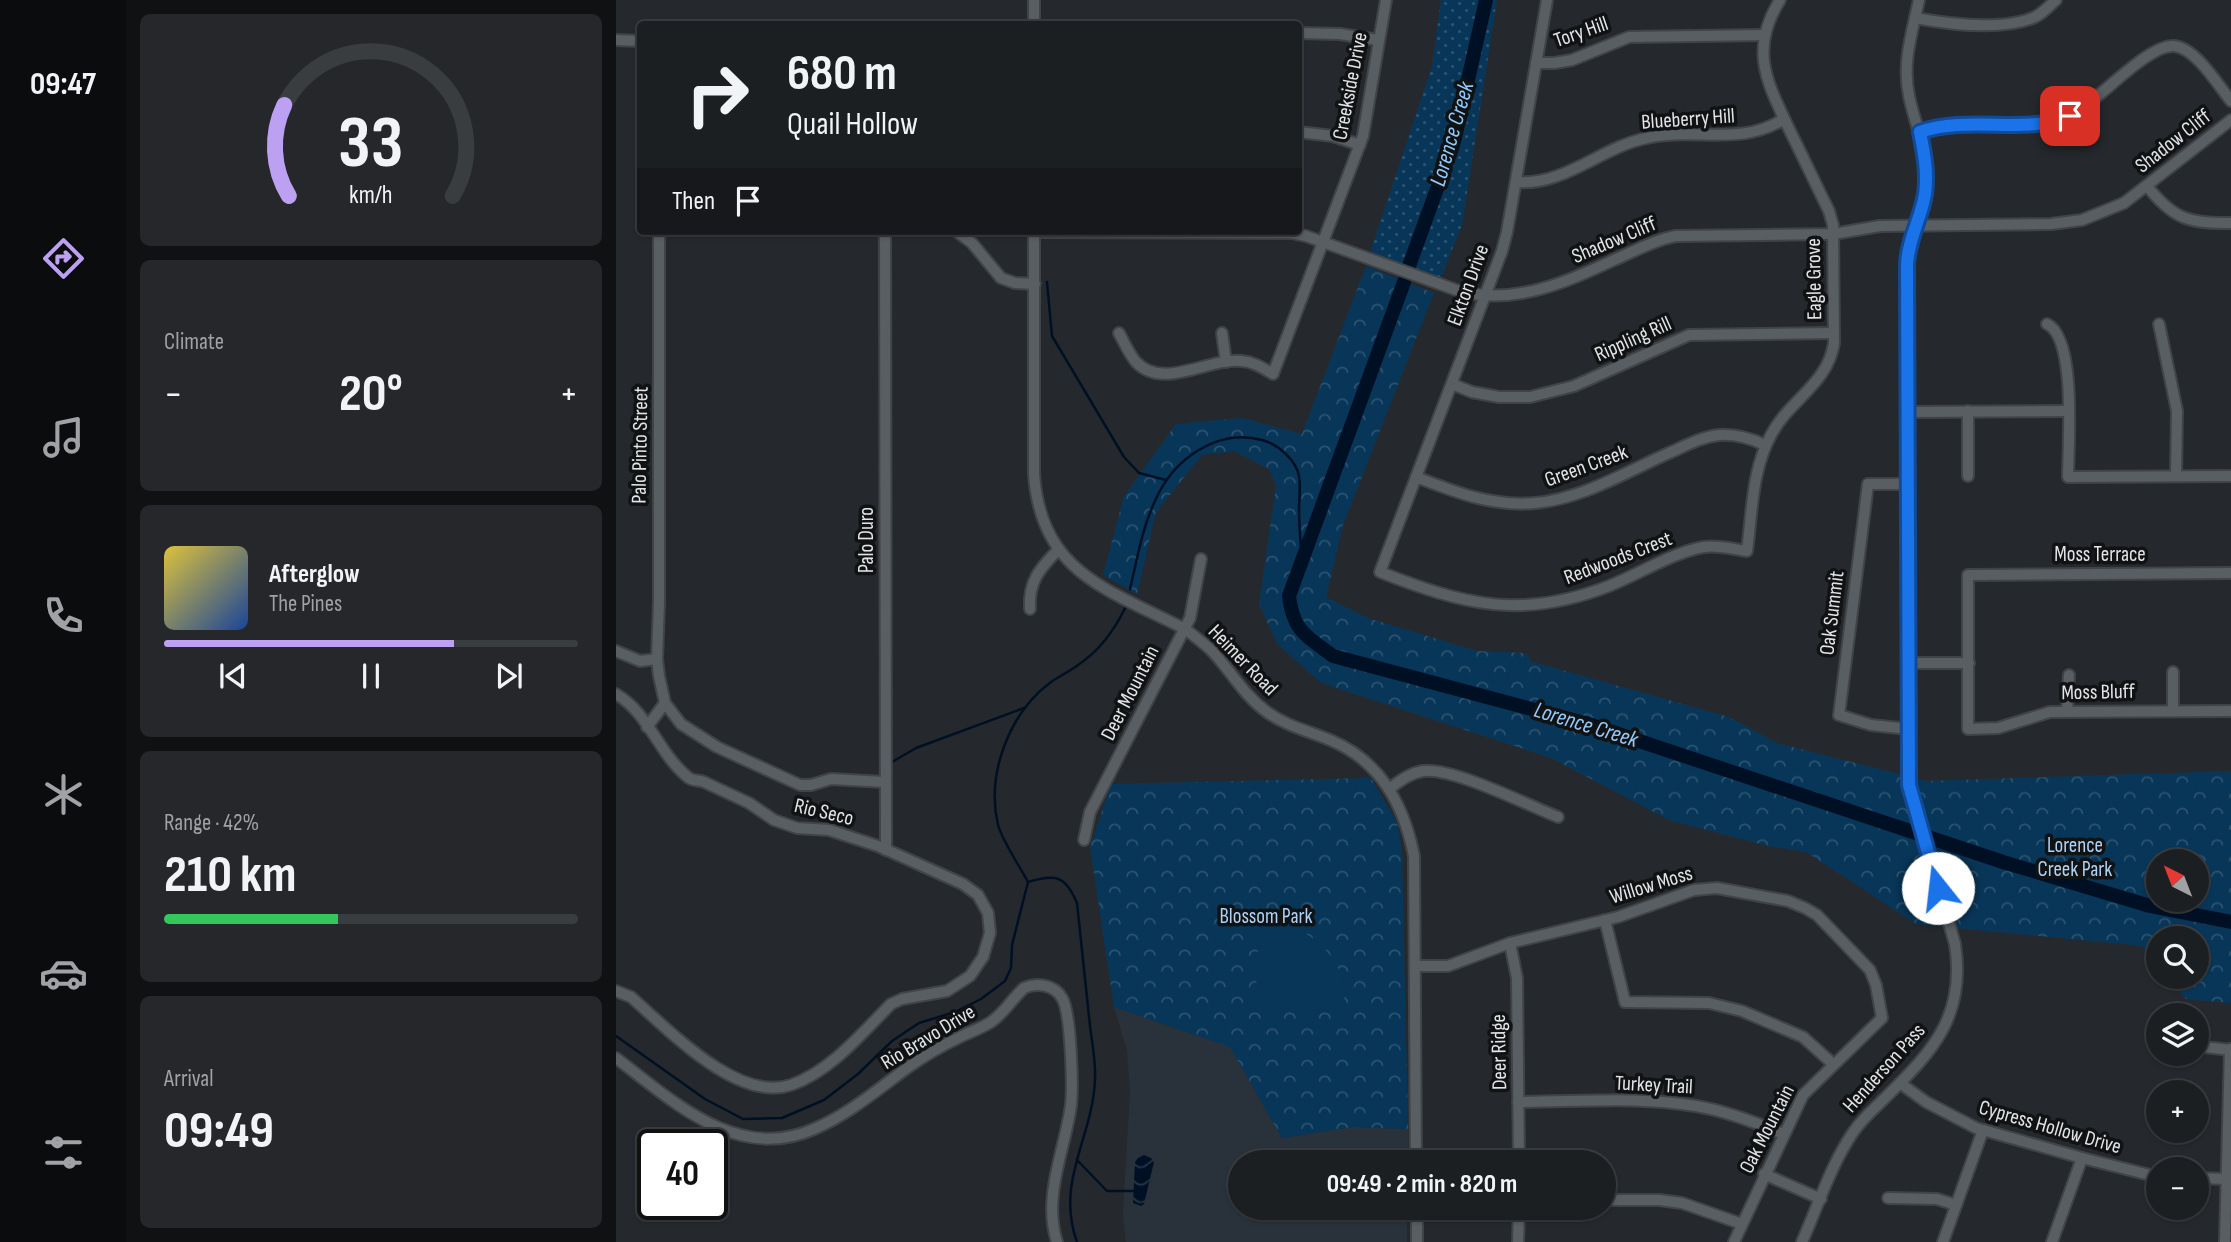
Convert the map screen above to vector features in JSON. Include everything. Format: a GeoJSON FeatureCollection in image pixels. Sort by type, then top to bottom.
{"type":"FeatureCollection","features":[{"type":"Feature","properties":{"kind":"street"},"geometry":{"type":"LineString","coordinates":[[1034,0],[1034,21]]}},
{"type":"Feature","properties":{"kind":"street","name":"Creekside Drive"},"geometry":{"type":"LineString","coordinates":[[1226,362],[1243,361],[1273,374],[1363,136],[1386,0]]}},
{"type":"Feature","properties":{"kind":"street","name":"Elkton Drive"},"geometry":{"type":"LineString","coordinates":[[1380,572],[1507,232],[1547,0]]}},
{"type":"Feature","properties":{"kind":"street","name":"Eagle Grove"},"geometry":{"type":"LineString","coordinates":[[1747,551],[1758,470],[1765,445],[1785,413],[1824,373],[1833,351],[1833,234],[1829,211],[1784,119],[1765,75],[1762,56],[1764,35],[1780,0]]}},
{"type":"Feature","properties":{"kind":"street","name":"Henderson Pass"},"geometry":{"type":"LineString","coordinates":[[1802,1242],[1839,1156],[1855,1130],[1936,1043],[1954,1002],[1957,961],[1910,792],[1907,265],[1909,242],[1916,226],[1926,183],[1924,152],[1906,80],[1907,50],[1919,0]]}},
{"type":"Feature","properties":{"kind":"street"},"geometry":{"type":"LineString","coordinates":[[1915,18],[1946,23],[2019,22],[2035,16],[2056,0]]}},
{"type":"Feature","properties":{"kind":"street"},"geometry":{"type":"LineString","coordinates":[[1302,33],[1340,33],[1378,40]]}},
{"type":"Feature","properties":{"kind":"street","name":"Tory Hill"},"geometry":{"type":"LineString","coordinates":[[1536,63],[1572,60],[1629,37],[1764,35]]}},
{"type":"Feature","properties":{"kind":"street"},"geometry":{"type":"LineString","coordinates":[[616,40],[637,41]]}},
{"type":"Feature","properties":{"kind":"street"},"geometry":{"type":"LineString","coordinates":[[1920,132],[1948,124],[2038,124],[2063,119],[2078,112],[2153,53],[2174,46],[2189,51],[2231,101]]}},
{"type":"Feature","properties":{"kind":"street","name":"Blueberry Hill"},"geometry":{"type":"LineString","coordinates":[[1516,182],[1545,181],[1645,138],[1747,134],[1768,129],[1784,119]]}},
{"type":"Feature","properties":{"kind":"street","name":"Shadow Cliff"},"geometry":{"type":"LineString","coordinates":[[1298,235],[1435,284],[1485,296],[1516,295],[1553,287],[1654,242],[1676,236],[1833,234],[1872,227],[2067,223],[2111,210],[2147,186],[2231,120]]}},
{"type":"Feature","properties":{"kind":"street"},"geometry":{"type":"LineString","coordinates":[[1302,132],[1333,136],[1360,145]]}},
{"type":"Feature","properties":{"kind":"street"},"geometry":{"type":"LineString","coordinates":[[2147,186],[2160,202],[2177,215],[2205,224],[2231,223]]}},
{"type":"Feature","properties":{"kind":"street","name":"Palo Pinto Street"},"geometry":{"type":"LineString","coordinates":[[657,659],[659,235]]}},
{"type":"Feature","properties":{"kind":"street","name":"Palo Duro"},"geometry":{"type":"LineString","coordinates":[[885,235],[886,850]]}},
{"type":"Feature","properties":{"kind":"street"},"geometry":{"type":"LineString","coordinates":[[961,235],[972,243],[1001,278],[1035,284]]}},
{"type":"Feature","properties":{"kind":"street","name":"Heimer Road"},"geometry":{"type":"LineString","coordinates":[[1034,235],[1034,483],[1042,520],[1058,550],[1074,569],[1085,576],[1185,629],[1210,649],[1259,706],[1290,725],[1340,745],[1368,764],[1389,789],[1405,816],[1414,856],[1416,1150]]}},
{"type":"Feature","properties":{"kind":"street"},"geometry":{"type":"LineString","coordinates":[[2047,324],[2058,332],[2067,366],[2068,477],[2231,476]]}},
{"type":"Feature","properties":{"kind":"street"},"geometry":{"type":"LineString","coordinates":[[2159,324],[2175,400],[2176,476]]}},
{"type":"Feature","properties":{"kind":"street"},"geometry":{"type":"LineString","coordinates":[[1119,333],[1136,362],[1152,372],[1170,373],[1226,362],[1222,333]]}},
{"type":"Feature","properties":{"kind":"street","name":"Rippling Rill"},"geometry":{"type":"LineString","coordinates":[[1452,384],[1499,397],[1530,397],[1574,386],[1689,335],[1834,333]]}},
{"type":"Feature","properties":{"kind":"street"},"geometry":{"type":"LineString","coordinates":[[1968,411],[1968,476]]}},
{"type":"Feature","properties":{"kind":"street"},"geometry":{"type":"LineString","coordinates":[[1908,412],[2067,411]]}},
{"type":"Feature","properties":{"kind":"street","name":"Green Creek"},"geometry":{"type":"LineString","coordinates":[[1416,477],[1480,500],[1535,503],[1572,496],[1705,438],[1735,435],[1765,445]]}},
{"type":"Feature","properties":{"kind":"street","name":"Oak Summit"},"geometry":{"type":"LineString","coordinates":[[1908,484],[1868,484],[1839,715],[1871,725],[1909,729]]}},
{"type":"Feature","properties":{"kind":"street","name":"Redwoods Crest"},"geometry":{"type":"LineString","coordinates":[[1380,572],[1461,600],[1499,605],[1530,605],[1574,598],[1592,592],[1704,547],[1747,551]]}},
{"type":"Feature","properties":{"kind":"street"},"geometry":{"type":"LineString","coordinates":[[1030,608],[1030,588],[1035,577],[1058,550]]}},
{"type":"Feature","properties":{"kind":"street","name":"Deer Mountain"},"geometry":{"type":"LineString","coordinates":[[1084,840],[1090,812],[1190,618],[1201,559]]}},
{"type":"Feature","properties":{"kind":"street","name":"Moss Terrace"},"geometry":{"type":"LineString","coordinates":[[1969,663],[1968,575],[2231,573]]}},
{"type":"Feature","properties":{"kind":"street"},"geometry":{"type":"LineString","coordinates":[[616,651],[640,661],[657,659],[665,703],[648,727]]}},
{"type":"Feature","properties":{"kind":"street"},"geometry":{"type":"LineString","coordinates":[[1909,663],[1969,663]]}},
{"type":"Feature","properties":{"kind":"street","name":"Moss Bluff"},"geometry":{"type":"LineString","coordinates":[[1969,663],[1968,729],[1998,728],[2041,713],[2067,711],[2231,711]]}},
{"type":"Feature","properties":{"kind":"street"},"geometry":{"type":"LineString","coordinates":[[2173,672],[2173,711]]}},
{"type":"Feature","properties":{"kind":"street"},"geometry":{"type":"LineString","coordinates":[[2067,711],[2069,675]]}},
{"type":"Feature","properties":{"kind":"street","name":"Rio Seco"},"geometry":{"type":"LineString","coordinates":[[616,694],[631,705],[673,761],[692,780],[704,782],[791,826],[829,830],[886,850],[968,887],[982,900],[988,913],[990,933],[983,957],[965,981],[947,991],[902,999],[891,1004],[845,1049],[821,1068],[793,1084],[770,1088],[750,1084],[706,1062],[631,998],[616,991]]}},
{"type":"Feature","properties":{"kind":"street","name":"Rio Seco"},"geometry":{"type":"LineString","coordinates":[[665,703],[676,719],[691,731],[743,760],[793,782],[807,786],[831,779],[885,782]]}},
{"type":"Feature","properties":{"kind":"street"},"geometry":{"type":"LineString","coordinates":[[1389,789],[1404,778],[1420,772],[1449,773],[1558,817]]}},
{"type":"Feature","properties":{"kind":"street","name":"Willow Moss"},"geometry":{"type":"LineString","coordinates":[[1415,966],[1447,965],[1510,943],[1605,920],[1702,888],[1717,888],[1788,901],[1817,915],[1863,961],[1876,985],[1882,1018]]}},
{"type":"Feature","properties":{"kind":"street"},"geometry":{"type":"LineString","coordinates":[[1605,920],[1625,1002],[1709,1003],[1742,1010],[1803,1037],[1833,1064]]}},
{"type":"Feature","properties":{"kind":"street","name":"Deer Ridge"},"geometry":{"type":"LineString","coordinates":[[1510,943],[1517,978],[1519,1150]]}},
{"type":"Feature","properties":{"kind":"street","name":"Rio Bravo Drive"},"geometry":{"type":"LineString","coordinates":[[616,1058],[684,1109],[717,1128],[753,1139],[794,1135],[812,1130],[841,1114],[929,1054],[992,1021],[1018,994],[1030,986],[1045,985],[1056,990],[1064,1002],[1071,1100],[1053,1193],[1053,1230],[1057,1242]]}},
{"type":"Feature","properties":{"kind":"street","name":"Oak Mountain"},"geometry":{"type":"LineString","coordinates":[[1734,1242],[1803,1095],[1882,1018]]}},
{"type":"Feature","properties":{"kind":"street"},"geometry":{"type":"LineString","coordinates":[[2209,1047],[2231,1050],[2225,1242]]}},
{"type":"Feature","properties":{"kind":"street","name":"Cypress Hollow Drive"},"geometry":{"type":"LineString","coordinates":[[1900,1083],[1926,1102],[1983,1130],[2146,1174]]}},
{"type":"Feature","properties":{"kind":"street","name":"Turkey Trail"},"geometry":{"type":"LineString","coordinates":[[1518,1102],[1648,1102],[1696,1106],[1730,1113],[1783,1134]]}},
{"type":"Feature","properties":{"kind":"street"},"geometry":{"type":"LineString","coordinates":[[1943,1242],[1983,1130]]}},
{"type":"Feature","properties":{"kind":"street"},"geometry":{"type":"LineString","coordinates":[[2052,1242],[2082,1158]]}},
{"type":"Feature","properties":{"kind":"street"},"geometry":{"type":"LineString","coordinates":[[1764,1174],[1821,1199]]}},
{"type":"Feature","properties":{"kind":"street"},"geometry":{"type":"LineString","coordinates":[[2209,1178],[2227,1179]]}},
{"type":"Feature","properties":{"kind":"street"},"geometry":{"type":"LineString","coordinates":[[1888,1198],[1922,1198],[1956,1205]]}},
{"type":"Feature","properties":{"kind":"street"},"geometry":{"type":"LineString","coordinates":[[1616,1200],[1682,1203],[1742,1224]]}},
{"type":"Feature","properties":{"kind":"street"},"geometry":{"type":"LineString","coordinates":[[1417,1220],[1417,1242]]}},
{"type":"Feature","properties":{"kind":"street"},"geometry":{"type":"LineString","coordinates":[[1518,1242],[1519,1220]]}},
{"type":"Feature","properties":{"kind":"shaded area"},"geometry":{"type":"Polygon","coordinates":[[[1114,1007],[1230,1047],[1282,1138],[1353,1127],[1408,1129],[1408,1150],[1228,1150],[1228,1220],[1407,1220],[1407,1242],[1126,1242],[1123,1215],[1130,1092],[1127,1050],[1114,1007]]]}},
{"type":"Feature","properties":{"kind":"green space"},"geometry":{"type":"Polygon","coordinates":[[[1441,0],[1497,0],[1462,225],[1440,280],[1370,252],[1432,66],[1441,0]]]}},
{"type":"Feature","properties":{"kind":"green space","name":"Lorence Creek Park"},"geometry":{"type":"Polygon","coordinates":[[[1366,266],[1434,293],[1343,525],[1326,597],[1368,618],[1477,651],[1527,653],[1530,661],[1729,717],[1777,743],[1926,781],[2231,771],[2231,1003],[2186,999],[2177,989],[2209,989],[2209,926],[2146,926],[2146,951],[2142,946],[1916,924],[1806,852],[1768,846],[1669,820],[1551,758],[1321,683],[1277,644],[1259,604],[1276,486],[1269,469],[1234,451],[1202,455],[1156,512],[1137,594],[1103,575],[1124,496],[1176,424],[1242,418],[1302,434],[1366,266]]]}},
{"type":"Feature","properties":{"kind":"green space","name":"Blossom Park"},"geometry":{"type":"Polygon","coordinates":[[[1371,778],[1397,822],[1402,850],[1408,1129],[1353,1127],[1282,1138],[1230,1047],[1114,1007],[1090,847],[1111,784],[1371,778]]]}},
{"type":"Feature","properties":{"kind":"green space"},"geometry":{"type":"Polygon","coordinates":[[[1287,923],[1314,939],[1335,962],[1344,985],[1344,1010],[1255,1012],[1259,924],[1287,923]]]}},
{"type":"Feature","properties":{"kind":"water"},"geometry":{"type":"Polygon","coordinates":[[[1144,1155],[1154,1162],[1144,1204],[1141,1206],[1133,1203],[1135,1162],[1144,1155]]]}},
{"type":"Feature","properties":{"kind":"waterway","name":"Lorence Creek"},"geometry":{"type":"LineString","coordinates":[[1409,266],[1454,142],[1486,0]]}},
{"type":"Feature","properties":{"kind":"waterway"},"geometry":{"type":"LineString","coordinates":[[1047,282],[1052,336],[1124,457],[1139,473],[1166,480]]}},
{"type":"Feature","properties":{"kind":"waterway","name":"Lorence Creek"},"geometry":{"type":"LineString","coordinates":[[1404,282],[1289,596],[1298,625],[1315,643],[1333,656],[1588,724],[2003,862],[2150,906],[2231,922]]}},
{"type":"Feature","properties":{"kind":"waterway"},"geometry":{"type":"LineString","coordinates":[[1130,589],[1147,522],[1163,486],[1173,472],[1198,450],[1229,439],[1245,437],[1268,442],[1285,453],[1294,464],[1300,480],[1302,563]]}},
{"type":"Feature","properties":{"kind":"waterway"},"geometry":{"type":"LineString","coordinates":[[616,1036],[705,1099],[743,1119],[782,1118],[824,1100],[858,1074],[892,1041],[919,1023],[955,1012],[981,999],[1005,981],[1011,968],[1012,945],[1028,882],[998,825],[995,786],[1004,746],[1023,710],[1036,695],[1093,653],[1116,625],[1125,608]]}},
{"type":"Feature","properties":{"kind":"waterway"},"geometry":{"type":"LineString","coordinates":[[892,762],[916,748],[1024,708]]}},
{"type":"Feature","properties":{"kind":"waterway"},"geometry":{"type":"LineString","coordinates":[[1028,882],[1046,878],[1058,879],[1068,887],[1077,903],[1095,1073],[1093,1100],[1072,1179],[1071,1220],[1077,1242]]}},
{"type":"Feature","properties":{"kind":"waterway"},"geometry":{"type":"LineString","coordinates":[[1077,1160],[1107,1191],[1134,1191]]}},
{"type":"Feature","properties":{"kind":"route"},"geometry":{"type":"LineString","coordinates":[[1938,888],[1909,785],[1907,265],[1909,242],[1925,194],[1926,168],[1920,132],[1948,124],[2038,124],[2055,122],[2070,116]]}}]}
